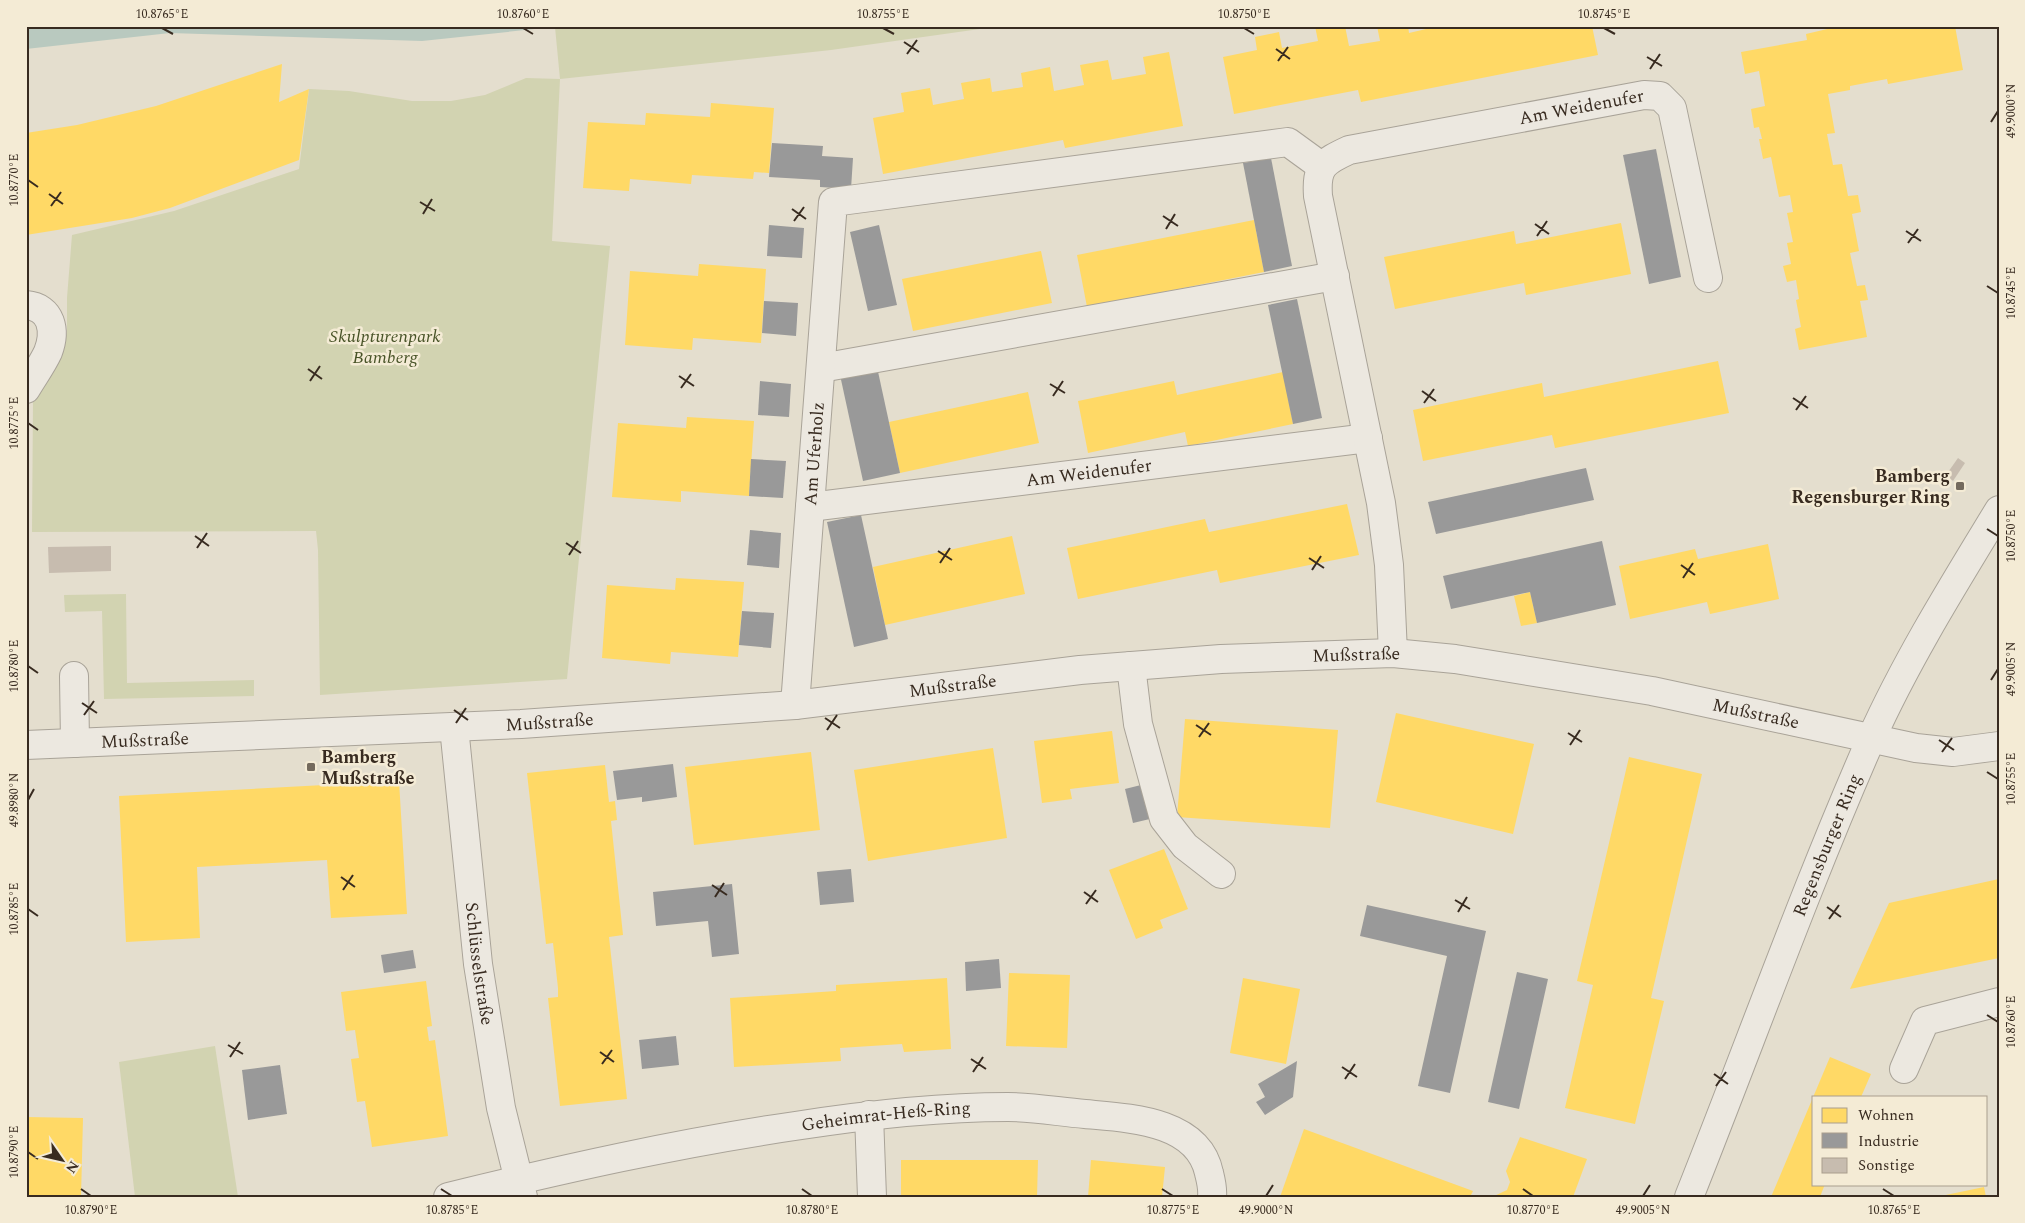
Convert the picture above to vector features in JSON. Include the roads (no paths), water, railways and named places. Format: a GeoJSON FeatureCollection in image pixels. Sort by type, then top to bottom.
{"type":"FeatureCollection","features":[{"type":"Feature","properties":{"kind":"street","name":"Am Weidenufer"},"geometry":{"type":"LineString","coordinates":[[1321,166],[1349,150],[1644,95],[1660,96],[1672,108],[1708,278]]}},
{"type":"Feature","properties":{"kind":"street","name":"Am Uferholz"},"geometry":{"type":"LineString","coordinates":[[796,705],[833,202],[1288,142],[1321,166]]}},
{"type":"Feature","properties":{"kind":"street"},"geometry":{"type":"LineString","coordinates":[[1321,166],[1317,178],[1318,196],[1381,503],[1389,565],[1393,653]]}},
{"type":"Feature","properties":{"kind":"street"},"geometry":{"type":"LineString","coordinates":[[821,368],[1334,276]]}},
{"type":"Feature","properties":{"kind":"street"},"geometry":{"type":"LineString","coordinates":[[26,305],[45,311],[50,319],[52,337],[47,353],[26,390]]}},
{"type":"Feature","properties":{"kind":"street","name":"Am Weidenufer"},"geometry":{"type":"LineString","coordinates":[[810,507],[1368,438]]}},
{"type":"Feature","properties":{"kind":"street","name":"Regensburger Ring"},"geometry":{"type":"LineString","coordinates":[[1689,1197],[1795,922],[1872,738],[1915,654],[1999,510]]}},
{"type":"Feature","properties":{"kind":"street","name":"Mußstraße"},"geometry":{"type":"LineString","coordinates":[[26,745],[454,727],[796,705],[1080,670],[1221,659],[1393,653],[1455,659],[1652,691],[1916,748],[1952,752],[1999,746]]}},
{"type":"Feature","properties":{"kind":"street"},"geometry":{"type":"LineString","coordinates":[[1131,666],[1138,724],[1164,819],[1185,846],[1220,874]]}},
{"type":"Feature","properties":{"kind":"street"},"geometry":{"type":"LineString","coordinates":[[74,676],[75,743]]}},
{"type":"Feature","properties":{"kind":"street","name":"Schlüsselstraße"},"geometry":{"type":"LineString","coordinates":[[454,727],[478,964],[501,1108],[521,1188]]}},
{"type":"Feature","properties":{"kind":"street"},"geometry":{"type":"LineString","coordinates":[[1904,1069],[1925,1021],[1999,1002]]}},
{"type":"Feature","properties":{"kind":"street","name":"Geheimrat-Heß-Ring"},"geometry":{"type":"LineString","coordinates":[[448,1197],[521,1188],[708,1139],[869,1115],[941,1108],[1010,1107],[1134,1118],[1181,1132],[1200,1151],[1208,1164],[1213,1190],[1212,1197]]}},
{"type":"Feature","properties":{"kind":"street"},"geometry":{"type":"LineString","coordinates":[[869,1115],[872,1197]]}},
{"type":"Feature","properties":{"kind":"place","name":"Bamberg Regensburger Ring"},"geometry":{"type":"Point","coordinates":[1960,486]}},
{"type":"Feature","properties":{"kind":"place","name":"Bamberg Mußstraße"},"geometry":{"type":"Point","coordinates":[311,767]}},
{"type":"Feature","properties":{"kind":"park label","name":"Skulpturenpark Bamberg"},"geometry":{"type":"Point","coordinates":[385,346]}}]}
